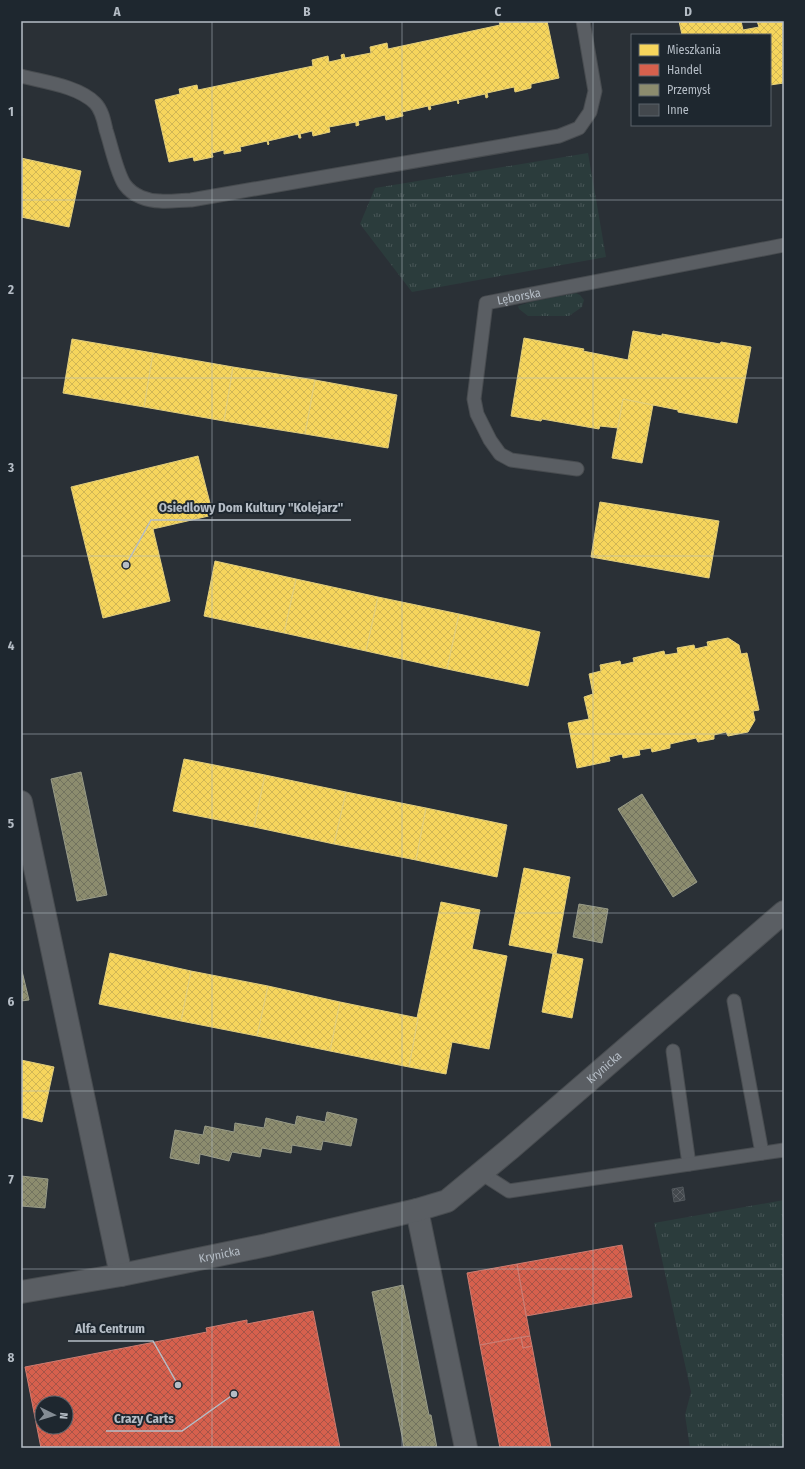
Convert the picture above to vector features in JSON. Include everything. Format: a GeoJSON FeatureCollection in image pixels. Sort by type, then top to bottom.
{"type":"FeatureCollection","features":[{"type":"Feature","properties":{"kind":"street"},"geometry":{"type":"LineString","coordinates":[[21,802],[121,1275]]}},
{"type":"Feature","properties":{"kind":"street","name":"Krynicka"},"geometry":{"type":"LineString","coordinates":[[21,1292],[121,1275],[267,1245],[417,1210],[447,1200],[481,1173],[784,912]]}},
{"type":"Feature","properties":{"kind":"street"},"geometry":{"type":"LineString","coordinates":[[417,1210],[466,1448]]}},
{"type":"Feature","properties":{"kind":"lane"},"geometry":{"type":"LineString","coordinates":[[21,76],[73,89],[87,96],[95,103],[101,111],[116,165],[125,185],[136,195],[145,199],[160,201],[191,200],[559,136],[579,128],[590,112],[595,91],[583,21]]}},
{"type":"Feature","properties":{"kind":"lane","name":"Lęborska"},"geometry":{"type":"LineString","coordinates":[[576,469],[511,460],[500,454],[490,440],[477,414],[474,399],[486,303],[784,245]]}},
{"type":"Feature","properties":{"kind":"lane"},"geometry":{"type":"LineString","coordinates":[[734,1001],[762,1153]]}},
{"type":"Feature","properties":{"kind":"lane"},"geometry":{"type":"LineString","coordinates":[[673,1052],[689,1164]]}},
{"type":"Feature","properties":{"kind":"lane"},"geometry":{"type":"LineString","coordinates":[[481,1173],[509,1191],[784,1150]]}},
{"type":"Feature","properties":{"kind":"green space"},"geometry":{"type":"Polygon","coordinates":[[[588,153],[606,257],[412,292],[360,224],[375,188],[588,153]]]}},
{"type":"Feature","properties":{"kind":"green space"},"geometry":{"type":"Polygon","coordinates":[[[576,293],[584,300],[582,307],[569,316],[528,316],[519,309],[518,306],[530,302],[576,293]]]}},
{"type":"Feature","properties":{"kind":"green space"},"geometry":{"type":"Polygon","coordinates":[[[784,1200],[784,1448],[690,1448],[685,1415],[691,1392],[654,1223],[784,1200]]]}},
{"type":"Feature","properties":{"kind":"building: Mieszkania"},"geometry":{"type":"Polygon","coordinates":[[[499,21],[547,21],[559,78],[531,84],[531,88],[515,92],[514,87],[487,93],[488,97],[486,98],[485,94],[458,100],[458,104],[457,100],[430,106],[431,109],[429,110],[428,106],[402,112],[403,116],[386,120],[385,115],[358,121],[359,125],[356,126],[356,122],[329,127],[330,132],[313,136],[312,131],[300,134],[301,138],[299,138],[298,134],[268,141],[268,145],[267,141],[240,147],[241,151],[224,154],[224,150],[212,153],[213,157],[194,161],[193,157],[169,162],[155,100],[180,94],[179,89],[197,85],[198,90],[313,66],[312,60],[328,56],[329,62],[342,59],[341,55],[344,54],[345,58],[371,53],[370,47],[387,43],[388,49],[500,25],[499,21]]]}},
{"type":"Feature","properties":{"kind":"building: Mieszkania"},"geometry":{"type":"Polygon","coordinates":[[[679,21],[741,21],[743,30],[759,27],[757,21],[784,21],[784,83],[771,85],[771,34],[682,34],[679,21]]]}},
{"type":"Feature","properties":{"kind":"building: Mieszkania"},"geometry":{"type":"Polygon","coordinates":[[[21,158],[81,171],[69,227],[21,217],[21,158]]]}},
{"type":"Feature","properties":{"kind":"building: Mieszkania"},"geometry":{"type":"Polygon","coordinates":[[[633,331],[751,347],[737,423],[678,412],[678,410],[623,399],[618,428],[600,426],[599,429],[542,419],[541,421],[511,416],[524,338],[584,349],[583,351],[628,360],[633,331]]]}},
{"type":"Feature","properties":{"kind":"building: Mieszkania"},"geometry":{"type":"Polygon","coordinates":[[[72,339],[153,353],[144,407],[63,393],[72,339]]]}},
{"type":"Feature","properties":{"kind":"building: Mieszkania"},"geometry":{"type":"Polygon","coordinates":[[[153,353],[233,367],[224,421],[144,407],[153,353]]]}},
{"type":"Feature","properties":{"kind":"building: Mieszkania"},"geometry":{"type":"Polygon","coordinates":[[[233,367],[315,380],[305,434],[224,421],[233,367]]]}},
{"type":"Feature","properties":{"kind":"building: Mieszkania"},"geometry":{"type":"Polygon","coordinates":[[[315,380],[397,395],[388,448],[305,434],[315,380]]]}},
{"type":"Feature","properties":{"kind":"building: Mieszkania"},"geometry":{"type":"Polygon","coordinates":[[[623,399],[653,405],[642,463],[612,458],[623,399]]]}},
{"type":"Feature","properties":{"kind":"building: Mieszkania"},"geometry":{"type":"Polygon","coordinates":[[[198,456],[213,515],[153,529],[170,601],[103,618],[71,487],[198,456]]]}},
{"type":"Feature","properties":{"kind":"building: Mieszkania"},"geometry":{"type":"Polygon","coordinates":[[[600,502],[719,521],[709,578],[591,557],[600,502]]]}},
{"type":"Feature","properties":{"kind":"building: Mieszkania"},"geometry":{"type":"Polygon","coordinates":[[[215,561],[296,579],[284,633],[204,616],[215,561]]]}},
{"type":"Feature","properties":{"kind":"building: Mieszkania"},"geometry":{"type":"Polygon","coordinates":[[[296,579],[378,597],[366,651],[284,633],[296,579]]]}},
{"type":"Feature","properties":{"kind":"building: Mieszkania"},"geometry":{"type":"Polygon","coordinates":[[[378,597],[459,614],[447,669],[366,651],[378,597]]]}},
{"type":"Feature","properties":{"kind":"building: Mieszkania"},"geometry":{"type":"Polygon","coordinates":[[[459,614],[540,632],[528,686],[447,669],[459,614]]]}},
{"type":"Feature","properties":{"kind":"building: Mieszkania"},"geometry":{"type":"Polygon","coordinates":[[[728,638],[739,645],[741,654],[747,653],[759,710],[753,711],[755,720],[748,732],[728,736],[726,732],[714,735],[714,739],[698,742],[696,738],[670,744],[670,748],[652,752],[651,748],[639,750],[640,755],[623,758],[622,754],[609,757],[610,761],[577,768],[568,723],[589,719],[584,697],[593,694],[589,674],[601,671],[600,665],[620,661],[621,665],[634,662],[633,658],[664,651],[665,655],[678,653],[677,648],[694,645],[695,649],[708,646],[707,642],[728,638]]]}},
{"type":"Feature","properties":{"kind":"building: Mieszkania"},"geometry":{"type":"Polygon","coordinates":[[[184,759],[265,775],[254,827],[173,811],[184,759]]]}},
{"type":"Feature","properties":{"kind":"building: Mieszkania"},"geometry":{"type":"Polygon","coordinates":[[[265,775],[346,792],[334,844],[254,827],[265,775]]]}},
{"type":"Feature","properties":{"kind":"building: Mieszkania"},"geometry":{"type":"Polygon","coordinates":[[[346,792],[426,808],[416,860],[334,844],[346,792]]]}},
{"type":"Feature","properties":{"kind":"building: Mieszkania"},"geometry":{"type":"Polygon","coordinates":[[[426,808],[507,825],[497,877],[416,860],[426,808]]]}},
{"type":"Feature","properties":{"kind":"building: Mieszkania"},"geometry":{"type":"Polygon","coordinates":[[[524,868],[570,877],[556,954],[509,945],[524,868]]]}},
{"type":"Feature","properties":{"kind":"building: Mieszkania"},"geometry":{"type":"Polygon","coordinates":[[[441,902],[480,910],[472,949],[507,956],[489,1049],[452,1042],[446,1074],[409,1067],[417,1018],[441,902]]]}},
{"type":"Feature","properties":{"kind":"building: Mieszkania"},"geometry":{"type":"Polygon","coordinates":[[[110,953],[191,971],[181,1021],[99,1004],[110,953]]]}},
{"type":"Feature","properties":{"kind":"building: Mieszkania"},"geometry":{"type":"Polygon","coordinates":[[[553,953],[583,959],[572,1018],[542,1012],[553,953]]]}},
{"type":"Feature","properties":{"kind":"building: Mieszkania"},"geometry":{"type":"Polygon","coordinates":[[[191,971],[268,986],[257,1036],[181,1021],[191,971]]]}},
{"type":"Feature","properties":{"kind":"building: Mieszkania"},"geometry":{"type":"Polygon","coordinates":[[[268,986],[340,1002],[330,1051],[257,1036],[268,986]]]}},
{"type":"Feature","properties":{"kind":"building: Mieszkania"},"geometry":{"type":"Polygon","coordinates":[[[340,1002],[418,1018],[409,1067],[330,1051],[340,1002]]]}},
{"type":"Feature","properties":{"kind":"building: Mieszkania"},"geometry":{"type":"Polygon","coordinates":[[[21,1060],[54,1067],[42,1122],[21,1117],[21,1060]]]}},
{"type":"Feature","properties":{"kind":"building: Handel"},"geometry":{"type":"Polygon","coordinates":[[[622,1245],[632,1297],[526,1316],[517,1264],[622,1245]]]}},
{"type":"Feature","properties":{"kind":"building: Handel"},"geometry":{"type":"Polygon","coordinates":[[[517,1264],[530,1336],[480,1345],[467,1273],[517,1264]]]}},
{"type":"Feature","properties":{"kind":"building: Handel"},"geometry":{"type":"Polygon","coordinates":[[[313,1311],[340,1448],[41,1448],[38,1435],[74,1435],[74,1395],[34,1395],[34,1413],[25,1367],[207,1332],[206,1328],[247,1320],[247,1324],[313,1311]]]}},
{"type":"Feature","properties":{"kind":"building: Handel"},"geometry":{"type":"Polygon","coordinates":[[[530,1336],[532,1346],[523,1348],[521,1337],[530,1336]]]}},
{"type":"Feature","properties":{"kind":"building: Handel"},"geometry":{"type":"Polygon","coordinates":[[[521,1337],[523,1348],[532,1346],[551,1448],[500,1448],[480,1345],[521,1337]]]}},
{"type":"Feature","properties":{"kind":"building: Przemysł"},"geometry":{"type":"Polygon","coordinates":[[[81,772],[107,895],[77,901],[51,779],[81,772]]]}},
{"type":"Feature","properties":{"kind":"building: Przemysł"},"geometry":{"type":"Polygon","coordinates":[[[642,794],[697,882],[673,897],[618,809],[642,794]]]}},
{"type":"Feature","properties":{"kind":"building: Przemysł"},"geometry":{"type":"Polygon","coordinates":[[[579,904],[608,909],[602,943],[573,937],[579,904]]]}},
{"type":"Feature","properties":{"kind":"building: Przemysł"},"geometry":{"type":"Polygon","coordinates":[[[21,967],[29,1000],[21,1001],[21,967]]]}},
{"type":"Feature","properties":{"kind":"building: Przemysł"},"geometry":{"type":"Polygon","coordinates":[[[327,1112],[357,1119],[351,1146],[323,1141],[321,1150],[292,1145],[291,1153],[262,1148],[260,1157],[232,1152],[229,1161],[200,1154],[199,1164],[170,1158],[175,1130],[203,1135],[205,1126],[234,1132],[235,1123],[264,1128],[266,1118],[295,1125],[297,1116],[325,1122],[327,1112]]]}},
{"type":"Feature","properties":{"kind":"building: Przemysł"},"geometry":{"type":"Polygon","coordinates":[[[21,1176],[48,1179],[45,1208],[21,1206],[21,1176]]]}},
{"type":"Feature","properties":{"kind":"building: Przemysł"},"geometry":{"type":"Polygon","coordinates":[[[403,1285],[437,1448],[404,1448],[372,1292],[403,1285]]]}},
{"type":"Feature","properties":{"kind":"building: Inne"},"geometry":{"type":"Polygon","coordinates":[[[683,1187],[685,1200],[674,1202],[672,1189],[683,1187]]]}},
{"type":"Feature","properties":{"kind":"place","name":"Osiedlowy Dom Kultury \"Kolejarz\""},"geometry":{"type":"Point","coordinates":[126,565]}},
{"type":"Feature","properties":{"kind":"place","name":"Alfa Centrum"},"geometry":{"type":"Point","coordinates":[178,1385]}},
{"type":"Feature","properties":{"kind":"place","name":"Crazy Carts"},"geometry":{"type":"Point","coordinates":[234,1394]}}]}
